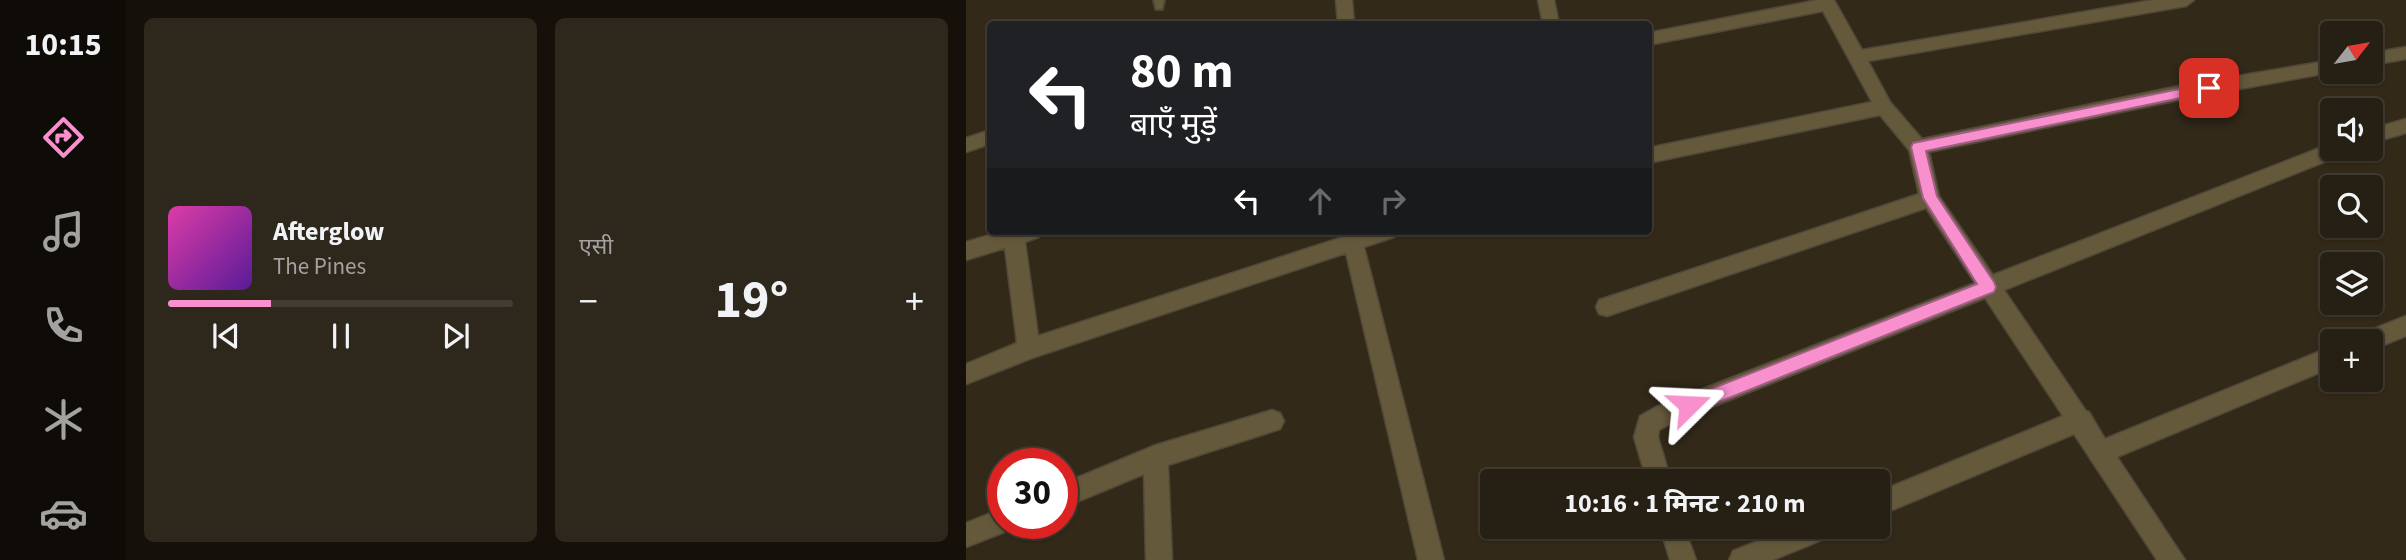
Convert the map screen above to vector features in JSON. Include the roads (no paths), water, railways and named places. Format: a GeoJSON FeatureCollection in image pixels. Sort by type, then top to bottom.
{"type":"FeatureCollection","features":[{"type":"Feature","properties":{"kind":"street"},"geometry":{"type":"LineString","coordinates":[[1345,0],[1346,21]]}},
{"type":"Feature","properties":{"kind":"street"},"geometry":{"type":"LineString","coordinates":[[1546,0],[1550,21]]}},
{"type":"Feature","properties":{"kind":"street"},"geometry":{"type":"LineString","coordinates":[[1856,57],[2186,0]]}},
{"type":"Feature","properties":{"kind":"street"},"geometry":{"type":"LineString","coordinates":[[1652,38],[1827,2],[1884,107],[1918,147],[1930,198],[2081,420],[2172,560]]}},
{"type":"Feature","properties":{"kind":"street"},"geometry":{"type":"LineString","coordinates":[[2384,57],[2406,53]]}},
{"type":"Feature","properties":{"kind":"street"},"geometry":{"type":"LineString","coordinates":[[1918,147],[2184,92],[2320,68]]}},
{"type":"Feature","properties":{"kind":"street"},"geometry":{"type":"LineString","coordinates":[[1652,155],[1884,107]]}},
{"type":"Feature","properties":{"kind":"street"},"geometry":{"type":"LineString","coordinates":[[2383,133],[2406,126]]}},
{"type":"Feature","properties":{"kind":"street"},"geometry":{"type":"LineString","coordinates":[[966,145],[987,138]]}},
{"type":"Feature","properties":{"kind":"street"},"geometry":{"type":"LineString","coordinates":[[1655,469],[1646,437],[1648,424],[1664,415],[2320,156]]}},
{"type":"Feature","properties":{"kind":"street"},"geometry":{"type":"LineString","coordinates":[[1607,307],[1930,198]]}},
{"type":"Feature","properties":{"kind":"street"},"geometry":{"type":"LineString","coordinates":[[966,251],[1013,235]]}},
{"type":"Feature","properties":{"kind":"street"},"geometry":{"type":"LineString","coordinates":[[1019,235],[1029,349]]}},
{"type":"Feature","properties":{"kind":"street"},"geometry":{"type":"LineString","coordinates":[[966,374],[1029,349],[1353,236],[1418,496],[1431,560]]}},
{"type":"Feature","properties":{"kind":"street"},"geometry":{"type":"LineString","coordinates":[[2383,335],[2406,326]]}},
{"type":"Feature","properties":{"kind":"street"},"geometry":{"type":"LineString","coordinates":[[2100,453],[2320,361]]}},
{"type":"Feature","properties":{"kind":"street"},"geometry":{"type":"LineString","coordinates":[[1890,499],[2081,420]]}},
{"type":"Feature","properties":{"kind":"street"},"geometry":{"type":"LineString","coordinates":[[1078,489],[1156,457],[1272,421]]}},
{"type":"Feature","properties":{"kind":"street"},"geometry":{"type":"LineString","coordinates":[[1156,457],[1159,560]]}},
{"type":"Feature","properties":{"kind":"street"},"geometry":{"type":"LineString","coordinates":[[966,536],[987,527]]}},
{"type":"Feature","properties":{"kind":"street"},"geometry":{"type":"LineString","coordinates":[[1676,539],[1684,560]]}},
{"type":"Feature","properties":{"kind":"street"},"geometry":{"type":"LineString","coordinates":[[1742,560],[1793,539]]}}]}
